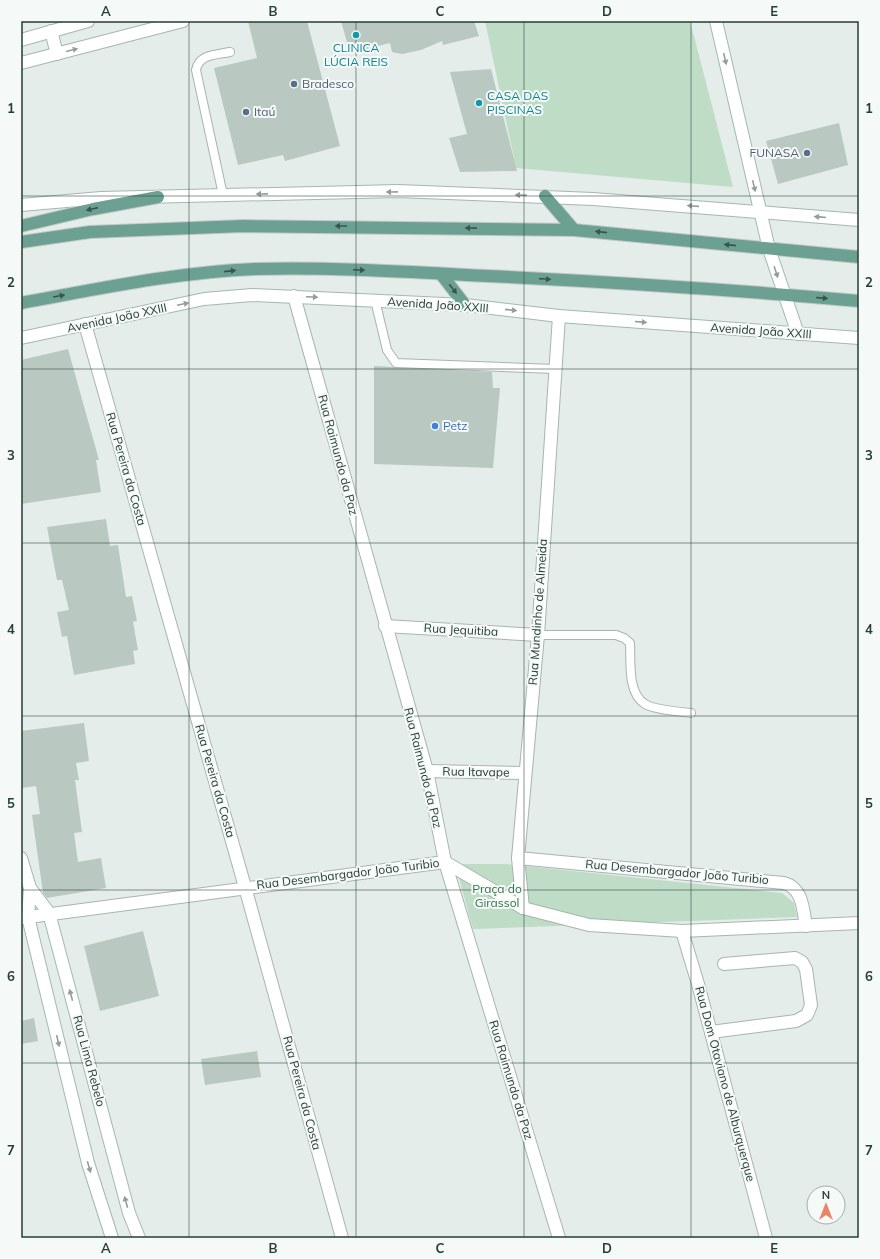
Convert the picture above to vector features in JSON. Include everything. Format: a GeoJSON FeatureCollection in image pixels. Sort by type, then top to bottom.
{"type":"FeatureCollection","features":[{"type":"Feature","properties":{"kind":"main road"},"geometry":{"type":"LineString","coordinates":[[545,196],[574,230]]}},
{"type":"Feature","properties":{"kind":"main road"},"geometry":{"type":"LineString","coordinates":[[21,226],[94,209],[158,197]]}},
{"type":"Feature","properties":{"kind":"main road"},"geometry":{"type":"LineString","coordinates":[[21,242],[90,232],[243,226],[574,230],[859,257]]}},
{"type":"Feature","properties":{"kind":"main road"},"geometry":{"type":"LineString","coordinates":[[21,303],[142,281],[248,270],[342,269],[784,294],[859,301]]}},
{"type":"Feature","properties":{"kind":"main road"},"geometry":{"type":"LineString","coordinates":[[441,274],[465,305]]}},
{"type":"Feature","properties":{"kind":"street"},"geometry":{"type":"LineString","coordinates":[[21,40],[88,21]]}},
{"type":"Feature","properties":{"kind":"street"},"geometry":{"type":"LineString","coordinates":[[21,63],[57,54],[147,26],[183,21]]}},
{"type":"Feature","properties":{"kind":"street"},"geometry":{"type":"LineString","coordinates":[[716,21],[769,249],[798,334]]}},
{"type":"Feature","properties":{"kind":"street"},"geometry":{"type":"LineString","coordinates":[[51,31],[57,54]]}},
{"type":"Feature","properties":{"kind":"street"},"geometry":{"type":"LineString","coordinates":[[21,205],[102,198],[398,191],[545,196],[760,211],[859,220]]}},
{"type":"Feature","properties":{"kind":"street","name":"Avenida João XXIII"},"geometry":{"type":"LineString","coordinates":[[21,338],[204,300],[252,295],[465,305],[559,316],[859,338]]}},
{"type":"Feature","properties":{"kind":"street","name":"Rua Raimundo da Paz"},"geometry":{"type":"LineString","coordinates":[[294,296],[385,626],[427,771],[445,862],[559,1238]]}},
{"type":"Feature","properties":{"kind":"street","name":"Rua Mundinho de Almeida"},"geometry":{"type":"LineString","coordinates":[[523,908],[518,858],[538,635],[559,316]]}},
{"type":"Feature","properties":{"kind":"street","name":"Rua Pereira da Costa"},"geometry":{"type":"LineString","coordinates":[[85,324],[245,887],[342,1238]]}},
{"type":"Feature","properties":{"kind":"street","name":"Rua Jequitiba"},"geometry":{"type":"LineString","coordinates":[[385,626],[538,635]]}},
{"type":"Feature","properties":{"kind":"street","name":"Rua Itavape"},"geometry":{"type":"LineString","coordinates":[[427,771],[525,774]]}},
{"type":"Feature","properties":{"kind":"street","name":"Rua Lima Rebelo"},"geometry":{"type":"LineString","coordinates":[[21,858],[30,888],[49,913],[129,1213],[140,1238]]}},
{"type":"Feature","properties":{"kind":"street","name":"Rua Desembargador João Turibio"},"geometry":{"type":"LineString","coordinates":[[518,858],[784,882],[796,888],[799,894],[806,926]]}},
{"type":"Feature","properties":{"kind":"street","name":"Rua Desembargador João Turibio"},"geometry":{"type":"LineString","coordinates":[[25,917],[445,862],[523,908],[590,925],[682,931],[859,923]]}},
{"type":"Feature","properties":{"kind":"street","name":"Rua Lima Rebelo"},"geometry":{"type":"LineString","coordinates":[[30,888],[25,917],[88,1163],[112,1238]]}},
{"type":"Feature","properties":{"kind":"street","name":"Rua Dom Otaviano de Alburquerque"},"geometry":{"type":"LineString","coordinates":[[682,931],[711,1032],[766,1238]]}},
{"type":"Feature","properties":{"kind":"street"},"geometry":{"type":"LineString","coordinates":[[711,1032],[796,1021],[807,1015],[811,1005],[806,969],[802,962],[794,958],[724,964]]}},
{"type":"Feature","properties":{"kind":"lane"},"geometry":{"type":"LineString","coordinates":[[224,195],[196,70],[198,62],[203,58],[230,52]]}},
{"type":"Feature","properties":{"kind":"lane"},"geometry":{"type":"LineString","coordinates":[[375,300],[387,350],[396,363],[555,369]]}},
{"type":"Feature","properties":{"kind":"lane"},"geometry":{"type":"LineString","coordinates":[[538,635],[616,636],[624,638],[630,643],[632,680],[638,697],[646,705],[691,713]]}},
{"type":"Feature","properties":{"kind":"green space"},"geometry":{"type":"Polygon","coordinates":[[[485,21],[690,21],[733,187],[516,168],[485,21]]]}},
{"type":"Feature","properties":{"kind":"green space","name":"Praça do Girassol"},"geometry":{"type":"Polygon","coordinates":[[[455,864],[506,864],[782,893],[794,903],[797,917],[473,929],[455,864]]]}},
{"type":"Feature","properties":{"kind":"building","name":"Bradesco"},"geometry":{"type":"Polygon","coordinates":[[[248,21],[307,21],[340,146],[285,161],[283,155],[238,165],[214,68],[257,58],[248,21]]]}},
{"type":"Feature","properties":{"kind":"building"},"geometry":{"type":"Polygon","coordinates":[[[341,21],[474,21],[479,36],[443,45],[442,41],[421,50],[402,54],[392,52],[390,43],[350,53],[341,21]]]}},
{"type":"Feature","properties":{"kind":"building","name":"CASA DAS PISCINAS"},"geometry":{"type":"Polygon","coordinates":[[[491,69],[517,171],[460,172],[449,138],[467,134],[450,72],[491,69]]]}},
{"type":"Feature","properties":{"kind":"building","name":"FUNASA"},"geometry":{"type":"Polygon","coordinates":[[[839,123],[848,165],[778,184],[766,141],[839,123]]]}},
{"type":"Feature","properties":{"kind":"building"},"geometry":{"type":"Polygon","coordinates":[[[68,349],[99,460],[96,460],[101,492],[21,504],[21,360],[68,349]]]}},
{"type":"Feature","properties":{"kind":"building","name":"Petz"},"geometry":{"type":"Polygon","coordinates":[[[374,366],[492,372],[493,388],[500,388],[493,468],[374,464],[374,366]]]}},
{"type":"Feature","properties":{"kind":"building"},"geometry":{"type":"Polygon","coordinates":[[[106,519],[110,546],[118,545],[126,597],[132,596],[137,621],[133,622],[138,650],[133,651],[135,664],[74,675],[67,636],[62,637],[57,612],[69,610],[62,580],[57,580],[47,527],[106,519]]]}},
{"type":"Feature","properties":{"kind":"building"},"geometry":{"type":"Polygon","coordinates":[[[84,723],[89,761],[76,763],[79,780],[75,780],[82,832],[74,833],[78,862],[101,858],[106,888],[47,898],[43,893],[32,815],[40,814],[36,786],[21,788],[21,731],[84,723]]]}},
{"type":"Feature","properties":{"kind":"building"},"geometry":{"type":"Polygon","coordinates":[[[143,931],[159,996],[100,1011],[84,946],[143,931]]]}},
{"type":"Feature","properties":{"kind":"building"},"geometry":{"type":"Polygon","coordinates":[[[34,1018],[38,1041],[21,1044],[21,1021],[34,1018]]]}},
{"type":"Feature","properties":{"kind":"building"},"geometry":{"type":"Polygon","coordinates":[[[257,1051],[261,1077],[205,1085],[201,1059],[257,1051]]]}},
{"type":"Feature","properties":{"kind":"place","name":"CLINICA LÚCIA REIS"},"geometry":{"type":"Point","coordinates":[356,35]}},
{"type":"Feature","properties":{"kind":"place","name":"Bradesco"},"geometry":{"type":"Point","coordinates":[294,84]}},
{"type":"Feature","properties":{"kind":"place","name":"CASA DAS PISCINAS"},"geometry":{"type":"Point","coordinates":[479,103]}},
{"type":"Feature","properties":{"kind":"place","name":"Itaú"},"geometry":{"type":"Point","coordinates":[246,112]}},
{"type":"Feature","properties":{"kind":"place","name":"FUNASA"},"geometry":{"type":"Point","coordinates":[807,153]}},
{"type":"Feature","properties":{"kind":"place","name":"Petz"},"geometry":{"type":"Point","coordinates":[435,426]}}]}
